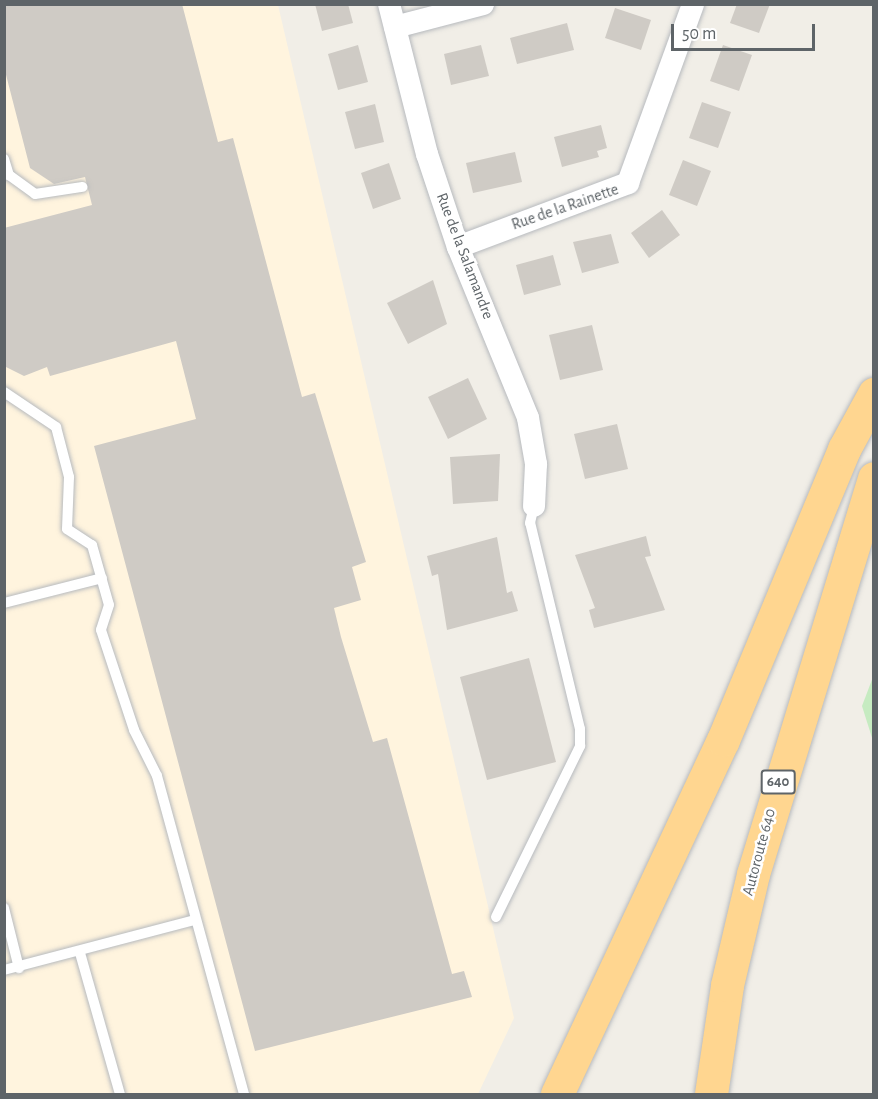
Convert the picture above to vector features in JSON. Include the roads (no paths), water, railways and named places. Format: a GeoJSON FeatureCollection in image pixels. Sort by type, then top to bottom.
{"type":"FeatureCollection","features":[{"type":"Feature","properties":{"kind":"highway"},"geometry":{"type":"LineString","coordinates":[[557,1095],[713,760],[844,449],[873,394]]}},
{"type":"Feature","properties":{"kind":"highway","name":"Autoroute 640"},"geometry":{"type":"LineString","coordinates":[[711,1095],[753,874],[873,477]]}},
{"type":"Feature","properties":{"kind":"street","name":"Rue de la Salamandre"},"geometry":{"type":"LineString","coordinates":[[389,4],[427,154],[458,247],[528,418],[536,464],[534,506]]}},
{"type":"Feature","properties":{"kind":"street"},"geometry":{"type":"LineString","coordinates":[[395,27],[483,4]]}},
{"type":"Feature","properties":{"kind":"street","name":"Rue de la Rainette"},"geometry":{"type":"LineString","coordinates":[[458,247],[628,183],[693,4]]}},
{"type":"Feature","properties":{"kind":"lane"},"geometry":{"type":"LineString","coordinates":[[4,159],[7,175],[35,194],[82,187]]}},
{"type":"Feature","properties":{"kind":"lane"},"geometry":{"type":"LineString","coordinates":[[4,392],[56,427],[69,477],[67,529],[92,545],[109,605],[101,630],[134,730],[157,776],[244,1095]]}},
{"type":"Feature","properties":{"kind":"lane"},"geometry":{"type":"LineString","coordinates":[[496,917],[579,746],[580,729],[530,523],[534,506]]}},
{"type":"Feature","properties":{"kind":"lane"},"geometry":{"type":"LineString","coordinates":[[4,603],[102,578]]}},
{"type":"Feature","properties":{"kind":"lane"},"geometry":{"type":"LineString","coordinates":[[4,908],[19,968]]}},
{"type":"Feature","properties":{"kind":"lane"},"geometry":{"type":"LineString","coordinates":[[4,970],[80,953],[195,920]]}},
{"type":"Feature","properties":{"kind":"lane"},"geometry":{"type":"LineString","coordinates":[[80,953],[120,1095]]}}]}
